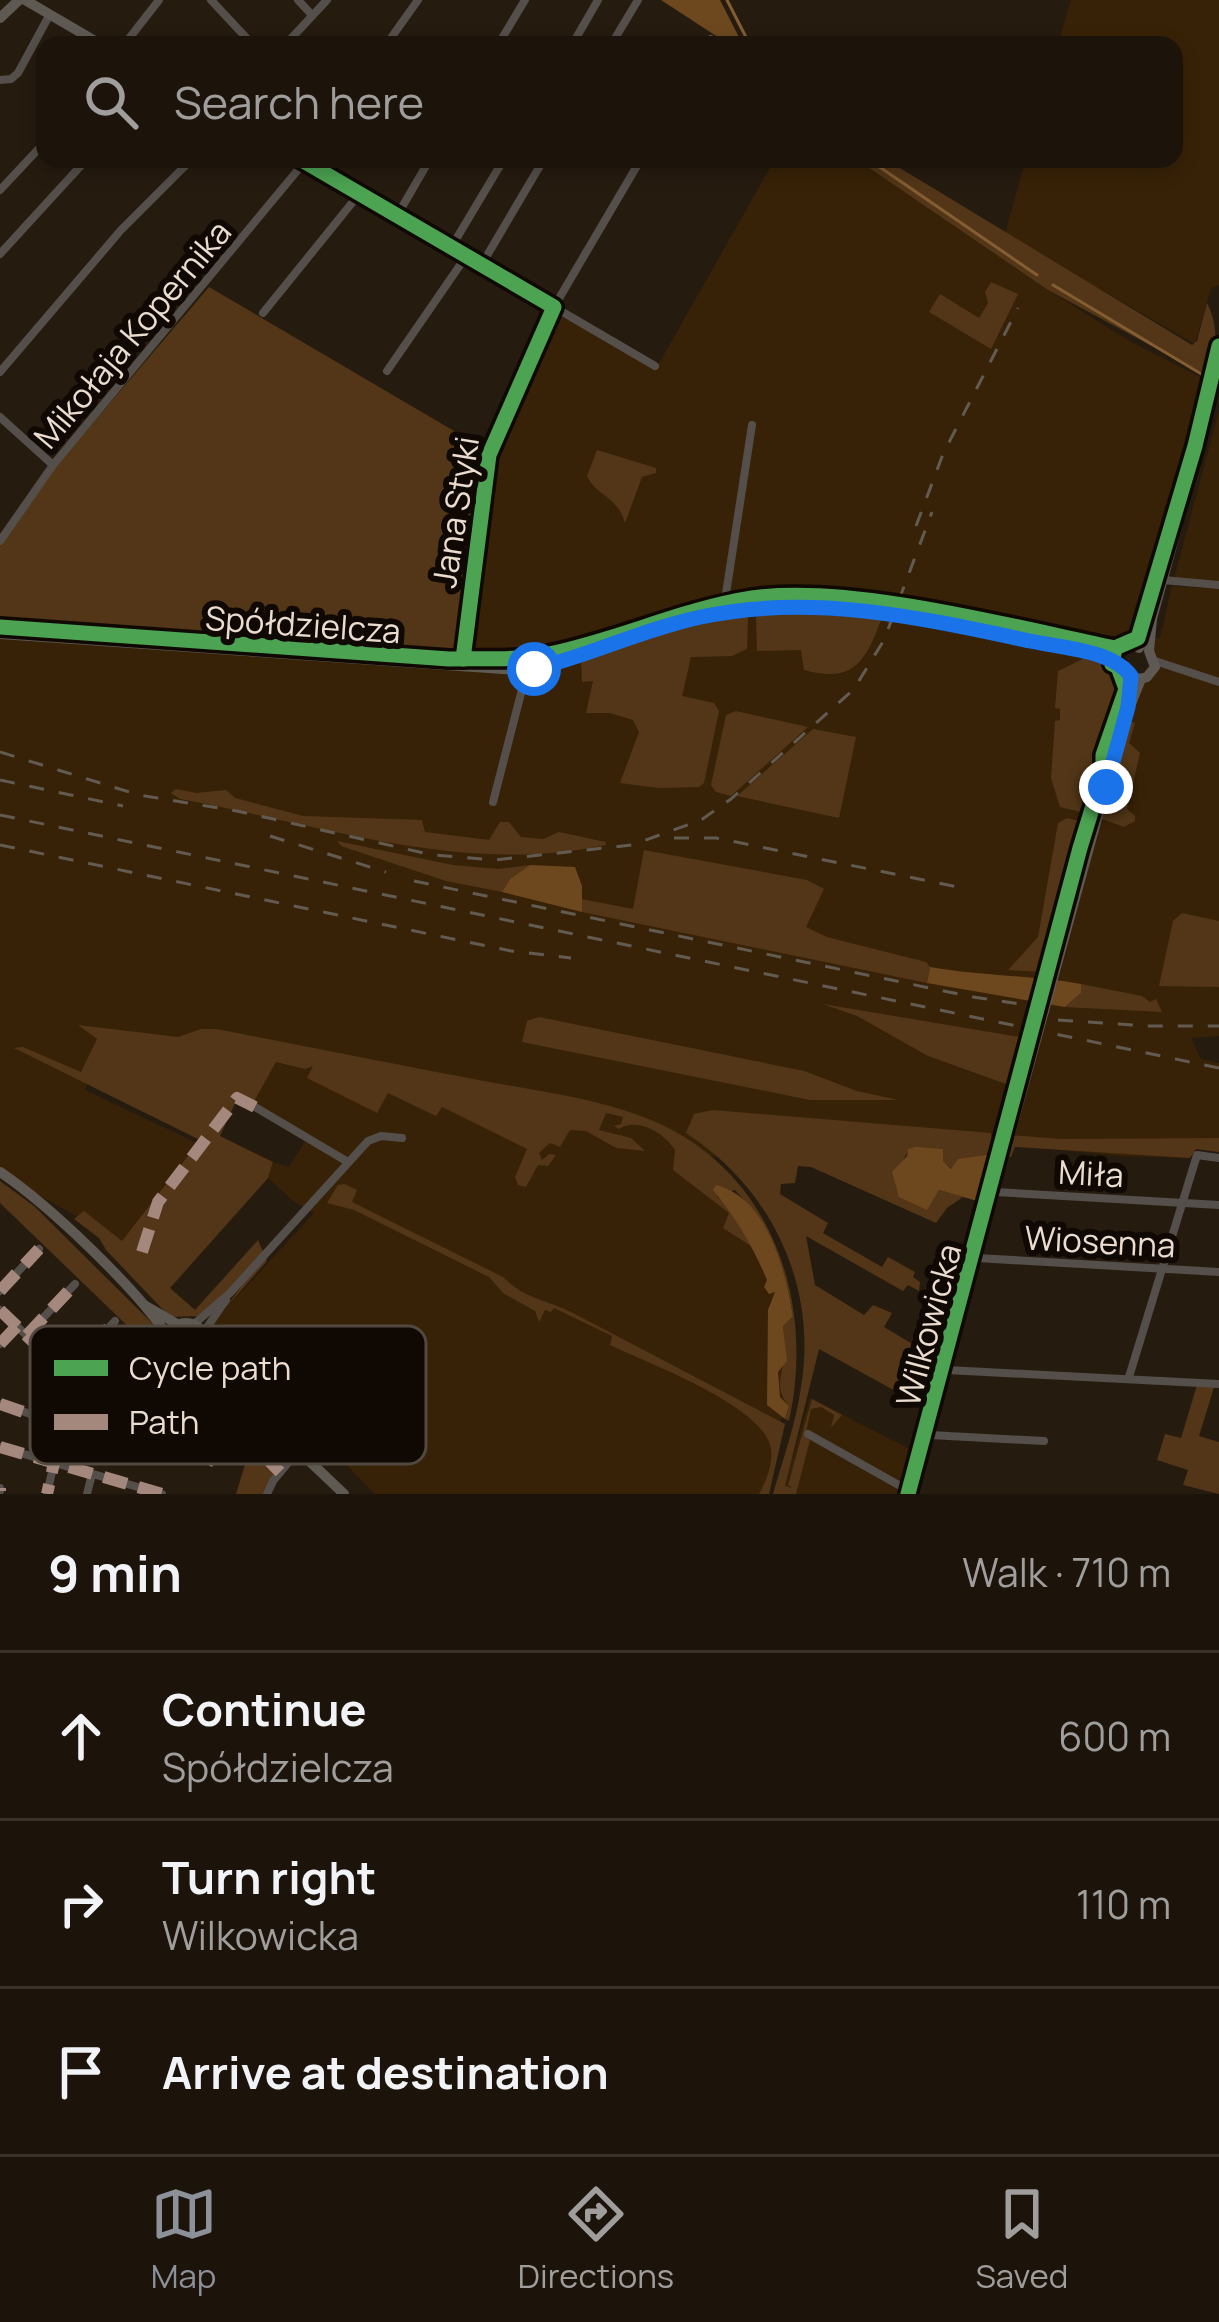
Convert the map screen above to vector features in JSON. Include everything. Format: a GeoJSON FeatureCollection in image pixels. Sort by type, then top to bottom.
{"type":"FeatureCollection","features":[{"type":"Feature","properties":{"kind":"street"},"geometry":{"type":"LineString","coordinates":[[0,18],[22,0],[87,36]]}},
{"type":"Feature","properties":{"kind":"street"},"geometry":{"type":"LineString","coordinates":[[131,36],[159,0]]}},
{"type":"Feature","properties":{"kind":"street"},"geometry":{"type":"LineString","coordinates":[[211,0],[245,36]]}},
{"type":"Feature","properties":{"kind":"street"},"geometry":{"type":"LineString","coordinates":[[298,0],[312,15]]}},
{"type":"Feature","properties":{"kind":"street"},"geometry":{"type":"LineString","coordinates":[[293,36],[327,0]]}},
{"type":"Feature","properties":{"kind":"street"},"geometry":{"type":"LineString","coordinates":[[392,36],[418,0]]}},
{"type":"Feature","properties":{"kind":"street"},"geometry":{"type":"LineString","coordinates":[[503,36],[524,0]]}},
{"type":"Feature","properties":{"kind":"street"},"geometry":{"type":"LineString","coordinates":[[577,36],[598,0]]}},
{"type":"Feature","properties":{"kind":"street"},"geometry":{"type":"LineString","coordinates":[[616,36],[638,0]]}},
{"type":"Feature","properties":{"kind":"street"},"geometry":{"type":"LineString","coordinates":[[38,36],[50,14]]}},
{"type":"Feature","properties":{"kind":"street"},"geometry":{"type":"LineString","coordinates":[[0,80],[12,66],[23,63],[36,39]]}},
{"type":"Feature","properties":{"kind":"street"},"geometry":{"type":"LineString","coordinates":[[0,190],[36,152]]}},
{"type":"Feature","properties":{"kind":"street"},"geometry":{"type":"LineString","coordinates":[[0,254],[79,168]]}},
{"type":"Feature","properties":{"kind":"street"},"geometry":{"type":"LineString","coordinates":[[0,372],[121,230],[183,168]]}},
{"type":"Feature","properties":{"kind":"street","name":"Mikołaja Kopernika"},"geometry":{"type":"LineString","coordinates":[[0,541],[53,465],[297,168]]}},
{"type":"Feature","properties":{"kind":"street"},"geometry":{"type":"LineString","coordinates":[[318,168],[655,366]]}},
{"type":"Feature","properties":{"kind":"street"},"geometry":{"type":"LineString","coordinates":[[398,214],[425,168]]}},
{"type":"Feature","properties":{"kind":"street"},"geometry":{"type":"LineString","coordinates":[[452,246],[499,168]]}},
{"type":"Feature","properties":{"kind":"street"},"geometry":{"type":"LineString","coordinates":[[482,264],[539,168]]}},
{"type":"Feature","properties":{"kind":"street"},"geometry":{"type":"LineString","coordinates":[[554,307],[636,168]]}},
{"type":"Feature","properties":{"kind":"street"},"geometry":{"type":"LineString","coordinates":[[263,314],[360,192]]}},
{"type":"Feature","properties":{"kind":"street"},"geometry":{"type":"LineString","coordinates":[[387,371],[467,255]]}},
{"type":"Feature","properties":{"kind":"street","name":"Jana Styki"},"geometry":{"type":"LineString","coordinates":[[462,666],[490,450],[554,307]]}},
{"type":"Feature","properties":{"kind":"street"},"geometry":{"type":"LineString","coordinates":[[1219,373],[1140,664],[1219,682]]}},
{"type":"Feature","properties":{"kind":"street"},"geometry":{"type":"LineString","coordinates":[[0,417],[53,465]]}},
{"type":"Feature","properties":{"kind":"street"},"geometry":{"type":"LineString","coordinates":[[723,613],[752,425]]}},
{"type":"Feature","properties":{"kind":"street"},"geometry":{"type":"LineString","coordinates":[[1163,580],[1219,585]]}},
{"type":"Feature","properties":{"kind":"street","name":"Spółdzielcza"},"geometry":{"type":"LineString","coordinates":[[0,634],[527,670],[678,622],[778,606],[854,608],[1140,664]]}},
{"type":"Feature","properties":{"kind":"street","name":"Wilkowicka"},"geometry":{"type":"LineString","coordinates":[[914,1492],[1140,664]]}},
{"type":"Feature","properties":{"kind":"street"},"geometry":{"type":"LineString","coordinates":[[493,802],[527,670]]}},
{"type":"Feature","properties":{"kind":"street"},"geometry":{"type":"LineString","coordinates":[[255,1107],[348,1162]]}},
{"type":"Feature","properties":{"kind":"street"},"geometry":{"type":"LineString","coordinates":[[200,1326],[373,1137],[402,1138]]}},
{"type":"Feature","properties":{"kind":"street"},"geometry":{"type":"LineString","coordinates":[[1129,1377],[1197,1155],[1219,1158]]}},
{"type":"Feature","properties":{"kind":"street"},"geometry":{"type":"LineString","coordinates":[[0,1172],[50,1213],[146,1306],[160,1326]]}},
{"type":"Feature","properties":{"kind":"street","name":"Miła"},"geometry":{"type":"LineString","coordinates":[[995,1192],[1219,1205]]}},
{"type":"Feature","properties":{"kind":"street"},"geometry":{"type":"LineString","coordinates":[[0,1291],[39,1249]]}},
{"type":"Feature","properties":{"kind":"street","name":"Wiosenna"},"geometry":{"type":"LineString","coordinates":[[977,1258],[1219,1272]]}},
{"type":"Feature","properties":{"kind":"street"},"geometry":{"type":"LineString","coordinates":[[35,1326],[75,1284]]}},
{"type":"Feature","properties":{"kind":"street"},"geometry":{"type":"LineString","coordinates":[[146,1306],[188,1326]]}},
{"type":"Feature","properties":{"kind":"street"},"geometry":{"type":"LineString","coordinates":[[0,1310],[30,1338]]}},
{"type":"Feature","properties":{"kind":"street"},"geometry":{"type":"LineString","coordinates":[[110,1326],[115,1321]]}},
{"type":"Feature","properties":{"kind":"street"},"geometry":{"type":"LineString","coordinates":[[0,1344],[17,1326]]}},
{"type":"Feature","properties":{"kind":"street"},"geometry":{"type":"LineString","coordinates":[[27,1335],[30,1332]]}},
{"type":"Feature","properties":{"kind":"street"},"geometry":{"type":"LineString","coordinates":[[947,1370],[1219,1384]]}},
{"type":"Feature","properties":{"kind":"street"},"geometry":{"type":"LineString","coordinates":[[808,1434],[914,1492]]}},
{"type":"Feature","properties":{"kind":"street"},"geometry":{"type":"LineString","coordinates":[[930,1435],[1044,1442]]}},
{"type":"Feature","properties":{"kind":"street"},"geometry":{"type":"LineString","coordinates":[[0,1447],[30,1457]]}},
{"type":"Feature","properties":{"kind":"street"},"geometry":{"type":"LineString","coordinates":[[46,1494],[53,1464],[125,1489],[162,1494]]}},
{"type":"Feature","properties":{"kind":"street"},"geometry":{"type":"LineString","coordinates":[[272,1464],[280,1472]]}},
{"type":"Feature","properties":{"kind":"street"},"geometry":{"type":"LineString","coordinates":[[267,1494],[287,1464]]}},
{"type":"Feature","properties":{"kind":"street"},"geometry":{"type":"LineString","coordinates":[[312,1464],[344,1494]]}},
{"type":"Feature","properties":{"kind":"street"},"geometry":{"type":"LineString","coordinates":[[87,1494],[92,1474]]}},
{"type":"Feature","properties":{"kind":"shaded area"},"geometry":{"type":"Polygon","coordinates":[[[661,0],[720,0],[738,36],[716,36],[661,0]]]}},
{"type":"Feature","properties":{"kind":"shaded area"},"geometry":{"type":"Polygon","coordinates":[[[1071,0],[1219,0],[1219,285],[1211,288],[1195,344],[1005,234],[1023,168],[1183,168],[1183,36],[1061,36],[1071,0]]]}},
{"type":"Feature","properties":{"kind":"shaded area"},"geometry":{"type":"Polygon","coordinates":[[[770,168],[869,168],[1048,290],[1131,342],[1212,383],[1142,643],[1131,649],[950,614],[782,596],[747,599],[648,622],[537,656],[534,668],[702,617],[854,608],[1125,666],[1131,676],[1128,703],[1151,675],[1148,638],[1160,638],[1172,586],[1219,589],[1219,1036],[1191,1038],[1201,1059],[1219,1063],[1219,1152],[1196,1149],[1190,1158],[1122,1156],[757,1120],[751,1161],[697,1154],[772,1248],[788,1390],[765,1494],[375,1494],[346,1464],[426,1464],[426,1326],[210,1326],[314,1213],[268,1178],[273,1162],[289,1167],[307,1138],[249,1104],[277,1049],[88,1082],[85,1090],[197,1143],[122,1242],[0,1173],[0,636],[462,666],[489,455],[554,307],[657,367],[770,168]]]}},
{"type":"Feature","properties":{"kind":"shaded area"},"geometry":{"type":"Polygon","coordinates":[[[869,168],[900,168],[1192,345],[1207,303],[1216,338],[1209,377],[1048,290],[869,168]]]}},
{"type":"Feature","properties":{"kind":"shaded area"},"geometry":{"type":"Polygon","coordinates":[[[991,282],[1018,294],[991,349],[929,312],[940,294],[979,318],[988,303],[985,292],[991,282]]]}},
{"type":"Feature","properties":{"kind":"shaded area"},"geometry":{"type":"Polygon","coordinates":[[[209,287],[483,448],[457,657],[0,625],[0,546],[57,465],[209,287]]]}},
{"type":"Feature","properties":{"kind":"shaded area"},"geometry":{"type":"Polygon","coordinates":[[[1219,411],[1219,583],[1174,579],[1219,411]]]}},
{"type":"Feature","properties":{"kind":"shaded area"},"geometry":{"type":"Polygon","coordinates":[[[597,450],[656,468],[656,473],[642,477],[625,523],[617,507],[587,476],[597,450]]]}},
{"type":"Feature","properties":{"kind":"shaded area"},"geometry":{"type":"Polygon","coordinates":[[[760,612],[884,612],[858,664],[837,674],[822,674],[804,670],[801,650],[757,651],[760,612]]]}},
{"type":"Feature","properties":{"kind":"shaded area"},"geometry":{"type":"Polygon","coordinates":[[[743,614],[748,618],[747,649],[732,656],[691,657],[682,696],[714,703],[719,711],[704,783],[658,788],[620,783],[639,732],[633,720],[586,713],[593,681],[582,682],[581,661],[699,622],[743,614]]]}},
{"type":"Feature","properties":{"kind":"shaded area"},"geometry":{"type":"Polygon","coordinates":[[[1087,657],[1112,666],[1121,680],[1085,813],[1060,807],[1051,778],[1055,721],[1060,720],[1060,709],[1055,708],[1058,671],[1087,657]]]}},
{"type":"Feature","properties":{"kind":"shaded area"},"geometry":{"type":"Polygon","coordinates":[[[736,711],[808,727],[731,796],[716,792],[711,785],[726,715],[736,711]]]}},
{"type":"Feature","properties":{"kind":"shaded area"},"geometry":{"type":"Polygon","coordinates":[[[1130,721],[1135,723],[1129,743],[1140,753],[1127,809],[1135,821],[1124,827],[1102,819],[1130,721]]]}},
{"type":"Feature","properties":{"kind":"shaded area"},"geometry":{"type":"Polygon","coordinates":[[[813,729],[856,737],[839,818],[737,796],[813,729]]]}},
{"type":"Feature","properties":{"kind":"shaded area"},"geometry":{"type":"Polygon","coordinates":[[[176,789],[226,790],[235,798],[303,816],[422,820],[425,832],[489,840],[500,822],[509,822],[521,837],[543,839],[559,832],[606,845],[553,853],[445,851],[180,799],[171,793],[176,789]]]}},
{"type":"Feature","properties":{"kind":"shaded area"},"geometry":{"type":"Polygon","coordinates":[[[1067,818],[1083,822],[1043,972],[1008,970],[1038,937],[1058,823],[1067,818]]]}},
{"type":"Feature","properties":{"kind":"shaded area"},"geometry":{"type":"Polygon","coordinates":[[[337,841],[453,865],[498,869],[530,865],[510,879],[502,892],[446,881],[337,841]]]}},
{"type":"Feature","properties":{"kind":"shaded area"},"geometry":{"type":"Polygon","coordinates":[[[644,850],[807,880],[824,889],[806,927],[827,937],[926,962],[930,967],[927,983],[582,912],[581,899],[633,909],[644,850]]]}},
{"type":"Feature","properties":{"kind":"shaded area"},"geometry":{"type":"Polygon","coordinates":[[[530,865],[575,867],[582,886],[582,912],[502,892],[510,879],[530,865]]]}},
{"type":"Feature","properties":{"kind":"shaded area"},"geometry":{"type":"Polygon","coordinates":[[[1182,913],[1219,921],[1219,987],[1159,986],[1173,921],[1182,913]]]}},
{"type":"Feature","properties":{"kind":"shaded area"},"geometry":{"type":"Polygon","coordinates":[[[930,967],[1081,984],[1081,993],[1065,1007],[927,983],[930,967]]]}},
{"type":"Feature","properties":{"kind":"shaded area"},"geometry":{"type":"Polygon","coordinates":[[[1081,984],[1142,996],[1150,1002],[1156,999],[1162,1012],[1065,1007],[1081,993],[1081,984]]]}},
{"type":"Feature","properties":{"kind":"shaded area"},"geometry":{"type":"Polygon","coordinates":[[[823,1004],[1038,1040],[1023,1090],[928,1056],[857,1016],[823,1004]]]}},
{"type":"Feature","properties":{"kind":"shaded area"},"geometry":{"type":"Polygon","coordinates":[[[539,1017],[804,1071],[898,1100],[810,1100],[522,1042],[527,1021],[539,1017]]]}},
{"type":"Feature","properties":{"kind":"shaded area"},"geometry":{"type":"Polygon","coordinates":[[[78,1025],[178,1037],[216,1029],[624,1110],[689,1140],[724,1168],[753,1203],[774,1242],[788,1284],[792,1313],[780,1264],[747,1204],[735,1190],[716,1196],[730,1207],[751,1246],[723,1228],[729,1213],[673,1170],[675,1150],[650,1129],[634,1125],[619,1129],[614,1126],[623,1117],[606,1113],[599,1130],[631,1138],[645,1151],[616,1148],[586,1131],[570,1130],[560,1147],[550,1143],[539,1153],[542,1160],[556,1155],[548,1166],[538,1165],[526,1187],[518,1185],[515,1177],[527,1149],[442,1107],[436,1116],[388,1093],[377,1113],[307,1078],[313,1066],[305,1069],[276,1062],[252,1105],[237,1099],[220,1136],[273,1162],[268,1178],[170,1288],[195,1310],[258,1240],[267,1261],[224,1310],[254,1269],[199,1316],[170,1317],[99,1238],[74,1219],[84,1211],[122,1241],[200,1140],[14,1048],[23,1047],[81,1072],[97,1039],[78,1025]]]}},
{"type":"Feature","properties":{"kind":"shaded area"},"geometry":{"type":"Polygon","coordinates":[[[712,1110],[991,1133],[993,1154],[952,1169],[929,1150],[909,1149],[899,1168],[927,1209],[939,1190],[963,1197],[936,1223],[811,1167],[798,1166],[795,1183],[781,1184],[780,1194],[828,1223],[823,1233],[882,1267],[888,1257],[915,1272],[913,1277],[920,1282],[919,1291],[908,1285],[903,1291],[806,1236],[815,1285],[864,1315],[873,1305],[892,1313],[884,1327],[941,1361],[928,1409],[819,1349],[785,1486],[793,1488],[788,1485],[812,1399],[842,1415],[831,1428],[834,1415],[821,1407],[811,1409],[805,1436],[810,1440],[796,1494],[773,1494],[801,1387],[802,1312],[782,1242],[764,1211],[716,1156],[686,1133],[694,1114],[712,1110]]]}},
{"type":"Feature","properties":{"kind":"shaded area"},"geometry":{"type":"Polygon","coordinates":[[[1010,1135],[1219,1138],[1219,1152],[1196,1149],[1190,1158],[1015,1147],[1011,1157],[1004,1156],[1010,1135]]]}},
{"type":"Feature","properties":{"kind":"shaded area"},"geometry":{"type":"Polygon","coordinates":[[[908,1149],[943,1149],[943,1161],[951,1169],[958,1159],[993,1154],[984,1203],[939,1190],[927,1210],[899,1197],[892,1172],[908,1149]]]}},
{"type":"Feature","properties":{"kind":"shaded area"},"geometry":{"type":"Polygon","coordinates":[[[0,1181],[34,1206],[155,1326],[128,1326],[0,1203],[0,1181]]]}},
{"type":"Feature","properties":{"kind":"shaded area"},"geometry":{"type":"Polygon","coordinates":[[[338,1185],[357,1190],[352,1202],[785,1424],[769,1494],[759,1494],[770,1467],[771,1449],[749,1417],[702,1388],[610,1345],[612,1336],[554,1308],[545,1310],[539,1322],[535,1311],[503,1293],[489,1277],[354,1210],[327,1203],[338,1185]]]}},
{"type":"Feature","properties":{"kind":"shaded area"},"geometry":{"type":"Polygon","coordinates":[[[716,1185],[734,1192],[761,1220],[785,1278],[793,1316],[783,1326],[787,1361],[778,1372],[780,1397],[789,1406],[785,1419],[767,1405],[768,1310],[775,1292],[769,1294],[764,1287],[767,1280],[762,1267],[713,1190],[716,1185]]]}},
{"type":"Feature","properties":{"kind":"shaded area"},"geometry":{"type":"Polygon","coordinates":[[[793,1315],[796,1375],[789,1421],[780,1384],[783,1326],[793,1315]]]}},
{"type":"Feature","properties":{"kind":"shaded area"},"geometry":{"type":"Polygon","coordinates":[[[1198,1382],[1215,1384],[1199,1436],[1219,1442],[1219,1494],[1183,1485],[1188,1470],[1157,1460],[1165,1434],[1181,1438],[1198,1382]]]}},
{"type":"Feature","properties":{"kind":"shaded area"},"geometry":{"type":"Polygon","coordinates":[[[810,1398],[919,1454],[908,1494],[782,1494],[810,1398]]]}},
{"type":"Feature","properties":{"kind":"shaded area"},"geometry":{"type":"Polygon","coordinates":[[[245,1464],[283,1464],[267,1494],[236,1494],[245,1464]]]}},
{"type":"Feature","properties":{"kind":"waterway"},"geometry":{"type":"LineString","coordinates":[[727,0],[745,36]]}},
{"type":"Feature","properties":{"kind":"waterway"},"geometry":{"type":"LineString","coordinates":[[881,168],[1037,275]]}},
{"type":"Feature","properties":{"kind":"waterway"},"geometry":{"type":"LineString","coordinates":[[1053,285],[1208,378]]}},
{"type":"Feature","properties":{"kind":"railway"},"geometry":{"type":"LineString","coordinates":[[916,526],[943,454],[1018,308]]}},
{"type":"Feature","properties":{"kind":"railway"},"geometry":{"type":"LineString","coordinates":[[0,752],[139,795],[237,811],[433,855],[494,860],[632,845],[701,820],[731,799],[854,689],[884,640],[932,512]]}},
{"type":"Feature","properties":{"kind":"railway"},"geometry":{"type":"LineString","coordinates":[[0,780],[123,806]]}},
{"type":"Feature","properties":{"kind":"railway"},"geometry":{"type":"LineString","coordinates":[[0,815],[1219,1068]]}},
{"type":"Feature","properties":{"kind":"railway"},"geometry":{"type":"LineString","coordinates":[[270,836],[386,872]]}},
{"type":"Feature","properties":{"kind":"railway"},"geometry":{"type":"LineString","coordinates":[[674,838],[716,838],[958,887]]}},
{"type":"Feature","properties":{"kind":"railway"},"geometry":{"type":"LineString","coordinates":[[0,845],[511,951],[571,958]]}},
{"type":"Feature","properties":{"kind":"railway"},"geometry":{"type":"LineString","coordinates":[[414,881],[1033,1006]]}},
{"type":"Feature","properties":{"kind":"railway"},"geometry":{"type":"LineString","coordinates":[[1058,1020],[1219,1026]]}},
{"type":"Feature","properties":{"kind":"marked path"},"geometry":{"type":"LineString","coordinates":[[142,1252],[158,1202],[237,1098],[255,1107]]}},
{"type":"Feature","properties":{"kind":"marked path"},"geometry":{"type":"LineString","coordinates":[[0,1291],[39,1249]]}},
{"type":"Feature","properties":{"kind":"marked path"},"geometry":{"type":"LineString","coordinates":[[35,1326],[75,1284]]}},
{"type":"Feature","properties":{"kind":"marked path"},"geometry":{"type":"LineString","coordinates":[[0,1310],[30,1339]]}},
{"type":"Feature","properties":{"kind":"marked path"},"geometry":{"type":"LineString","coordinates":[[110,1326],[115,1321]]}},
{"type":"Feature","properties":{"kind":"marked path"},"geometry":{"type":"LineString","coordinates":[[0,1344],[17,1326]]}},
{"type":"Feature","properties":{"kind":"marked path"},"geometry":{"type":"LineString","coordinates":[[27,1335],[30,1332]]}},
{"type":"Feature","properties":{"kind":"marked path"},"geometry":{"type":"LineString","coordinates":[[0,1404],[30,1414]]}},
{"type":"Feature","properties":{"kind":"marked path"},"geometry":{"type":"LineString","coordinates":[[0,1447],[30,1456]]}},
{"type":"Feature","properties":{"kind":"marked path"},"geometry":{"type":"LineString","coordinates":[[47,1494],[54,1464]]}},
{"type":"Feature","properties":{"kind":"marked path"},"geometry":{"type":"LineString","coordinates":[[59,1464],[162,1494]]}},
{"type":"Feature","properties":{"kind":"marked path"},"geometry":{"type":"LineString","coordinates":[[272,1464],[280,1472]]}},
{"type":"Feature","properties":{"kind":"cycle path"},"geometry":{"type":"LineString","coordinates":[[315,168],[554,307],[489,455],[463,659]]}},
{"type":"Feature","properties":{"kind":"cycle path"},"geometry":{"type":"LineString","coordinates":[[1115,648],[1138,638],[1195,446],[1219,346]]}},
{"type":"Feature","properties":{"kind":"cycle path"},"geometry":{"type":"LineString","coordinates":[[0,627],[449,659],[512,658],[575,648],[726,603],[792,595],[933,610],[1115,648]]}},
{"type":"Feature","properties":{"kind":"cycle path"},"geometry":{"type":"LineString","coordinates":[[908,1494],[1103,773],[1103,755],[1126,689],[1118,667],[1112,664],[1115,648]]}},
{"type":"Feature","properties":{"kind":"route"},"geometry":{"type":"LineString","coordinates":[[534,669],[678,622],[778,606],[894,614],[1093,654],[1125,666],[1131,676],[1128,707],[1106,787]]}}]}
